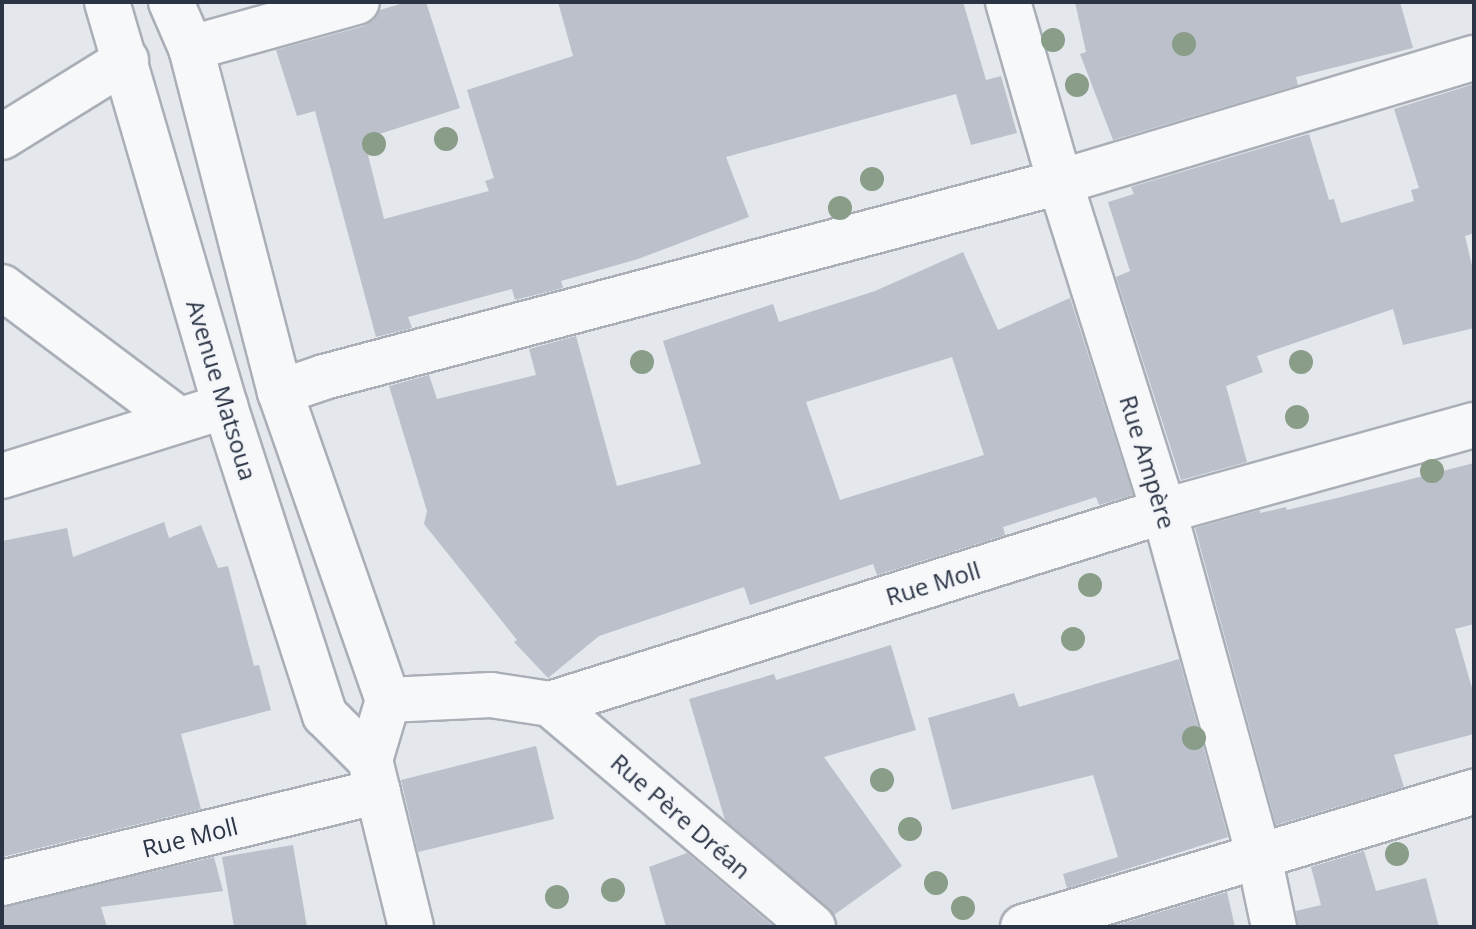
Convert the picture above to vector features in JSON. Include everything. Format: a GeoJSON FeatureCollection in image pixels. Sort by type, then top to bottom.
{"type":"FeatureCollection","features":[{"type":"Feature","properties":{"kind":"street","name":"Avenue Matsoua"},"geometry":{"type":"LineString","coordinates":[[107,2],[225,406],[325,715],[374,776]]}},
{"type":"Feature","properties":{"kind":"street"},"geometry":{"type":"LineString","coordinates":[[171,2],[191,48],[280,392],[388,700],[374,776],[411,927]]}},
{"type":"Feature","properties":{"kind":"street"},"geometry":{"type":"LineString","coordinates":[[191,48],[357,2]]}},
{"type":"Feature","properties":{"kind":"street","name":"Rue Ampère"},"geometry":{"type":"LineString","coordinates":[[1008,2],[1060,182],[1164,511],[1259,856],[1274,927]]}},
{"type":"Feature","properties":{"kind":"street"},"geometry":{"type":"LineString","coordinates":[[280,392],[324,377],[1060,182],[1474,58]]}},
{"type":"Feature","properties":{"kind":"street"},"geometry":{"type":"LineString","coordinates":[[2,137],[126,60]]}},
{"type":"Feature","properties":{"kind":"street"},"geometry":{"type":"LineString","coordinates":[[2,287],[178,419]]}},
{"type":"Feature","properties":{"kind":"street"},"geometry":{"type":"LineString","coordinates":[[2,476],[225,406]]}},
{"type":"Feature","properties":{"kind":"street","name":"Rue Moll"},"geometry":{"type":"LineString","coordinates":[[388,700],[491,695],[550,704],[1164,511],[1474,425]]}},
{"type":"Feature","properties":{"kind":"street","name":"Rue Père Dréan"},"geometry":{"type":"LineString","coordinates":[[550,704],[813,927]]}},
{"type":"Feature","properties":{"kind":"street","name":"Rue Moll"},"geometry":{"type":"LineString","coordinates":[[2,883],[374,776]]}},
{"type":"Feature","properties":{"kind":"street"},"geometry":{"type":"LineString","coordinates":[[1023,927],[1474,792]]}},
{"type":"Feature","properties":{"kind":"building"},"geometry":{"type":"Polygon","coordinates":[[[407,2],[426,2],[460,108],[364,139],[384,219],[489,191],[485,181],[494,178],[467,90],[573,56],[558,2],[963,2],[986,80],[1001,76],[1017,133],[971,145],[956,94],[726,157],[749,217],[638,259],[561,281],[563,288],[515,300],[512,289],[408,317],[412,328],[376,337],[315,111],[297,116],[276,50],[364,26],[374,20],[380,10],[407,2]]]}},
{"type":"Feature","properties":{"kind":"building"},"geometry":{"type":"Polygon","coordinates":[[[1075,2],[1400,2],[1413,48],[1296,77],[1298,85],[1113,140],[1080,54],[1086,52],[1075,2]]]}},
{"type":"Feature","properties":{"kind":"building"},"geometry":{"type":"Polygon","coordinates":[[[1474,84],[1474,233],[1465,236],[1474,274],[1474,328],[1403,345],[1393,309],[1257,356],[1263,372],[1226,386],[1247,462],[1181,480],[1116,277],[1130,271],[1108,202],[1134,194],[1131,187],[1309,134],[1329,200],[1334,199],[1341,223],[1414,201],[1411,190],[1419,188],[1394,109],[1474,84]]]}},
{"type":"Feature","properties":{"kind":"building"},"geometry":{"type":"Polygon","coordinates":[[[963,252],[998,330],[1070,298],[1133,495],[1099,505],[1096,497],[1003,527],[1005,535],[877,575],[873,564],[750,605],[744,587],[599,636],[548,678],[514,642],[517,640],[424,524],[427,511],[389,386],[429,375],[437,399],[536,375],[529,349],[576,336],[617,486],[701,464],[663,341],[773,304],[779,322],[875,291],[963,252]],[[952,357],[806,402],[840,500],[984,455],[952,357]]]}},
{"type":"Feature","properties":{"kind":"building"},"geometry":{"type":"Polygon","coordinates":[[[1474,463],[1474,624],[1455,629],[1474,695],[1474,734],[1394,755],[1404,787],[1276,825],[1195,528],[1260,510],[1260,513],[1286,507],[1287,510],[1474,463]]]}},
{"type":"Feature","properties":{"kind":"building"},"geometry":{"type":"Polygon","coordinates":[[[164,522],[169,538],[201,525],[218,568],[228,566],[254,666],[259,665],[271,710],[181,734],[201,809],[2,857],[2,541],[67,528],[73,557],[164,522]]]}},
{"type":"Feature","properties":{"kind":"building"},"geometry":{"type":"Polygon","coordinates":[[[891,645],[916,730],[824,757],[902,866],[834,915],[725,820],[689,699],[774,674],[776,680],[891,645]]]}},
{"type":"Feature","properties":{"kind":"building"},"geometry":{"type":"Polygon","coordinates":[[[1179,659],[1228,837],[1067,888],[1063,874],[1118,857],[1093,775],[952,810],[928,718],[1014,693],[1019,707],[1179,659]]]}},
{"type":"Feature","properties":{"kind":"building"},"geometry":{"type":"Polygon","coordinates":[[[536,746],[554,819],[418,852],[401,780],[536,746]]]}},
{"type":"Feature","properties":{"kind":"building"},"geometry":{"type":"Polygon","coordinates":[[[293,845],[307,927],[234,927],[222,857],[293,845]]]}},
{"type":"Feature","properties":{"kind":"building"},"geometry":{"type":"Polygon","coordinates":[[[1364,851],[1376,891],[1426,878],[1439,927],[1298,927],[1296,911],[1321,905],[1311,867],[1364,851]]]}},
{"type":"Feature","properties":{"kind":"building"},"geometry":{"type":"Polygon","coordinates":[[[687,853],[774,927],[666,927],[649,867],[687,853]]]}},
{"type":"Feature","properties":{"kind":"building"},"geometry":{"type":"Polygon","coordinates":[[[214,857],[223,891],[101,907],[107,927],[2,927],[2,907],[214,857]]]}},
{"type":"Feature","properties":{"kind":"building"},"geometry":{"type":"Polygon","coordinates":[[[1227,892],[1235,927],[1110,927],[1227,892]]]}}]}
